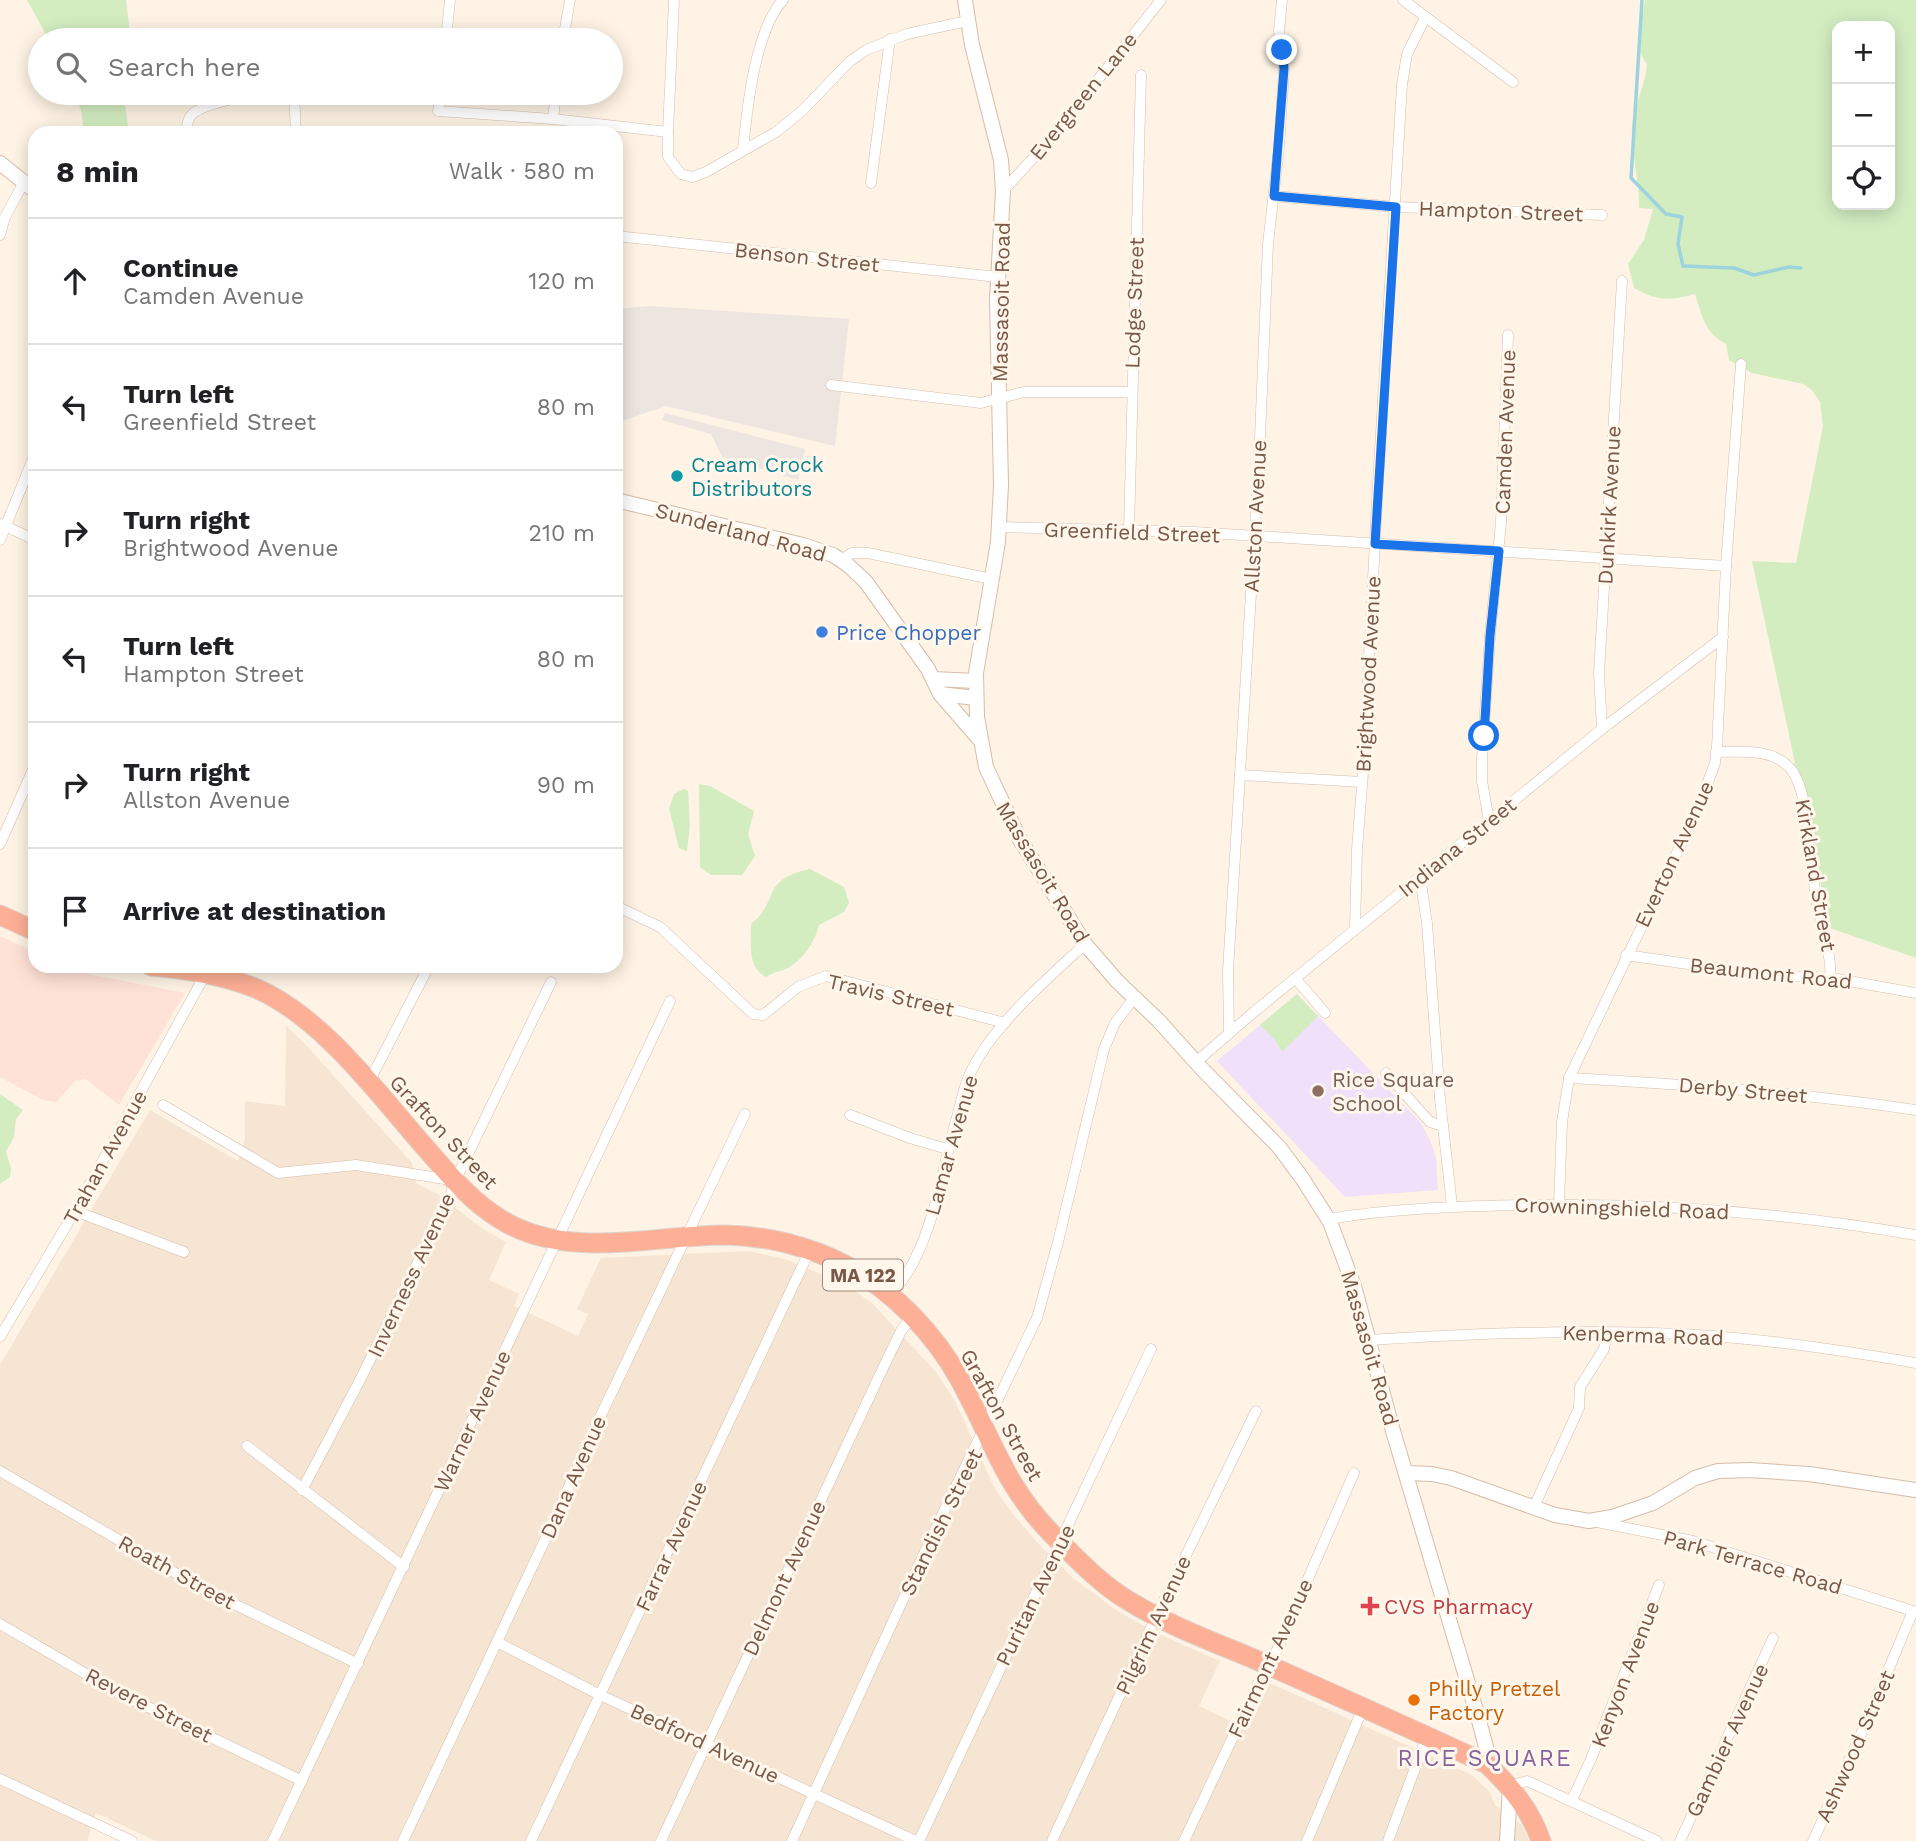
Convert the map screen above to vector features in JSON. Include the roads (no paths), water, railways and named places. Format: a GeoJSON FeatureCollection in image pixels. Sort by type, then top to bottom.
{"type":"FeatureCollection","features":[{"type":"Feature","properties":{"kind":"highway"},"geometry":{"type":"LineString","coordinates":[[0,915],[28,928]]}},
{"type":"Feature","properties":{"kind":"highway","name":"Grafton Street"},"geometry":{"type":"LineString","coordinates":[[215,973],[258,989],[285,1005],[326,1038],[455,1181],[490,1212],[521,1230],[556,1239],[600,1243],[685,1237],[748,1237],[810,1250],[853,1269],[912,1316],[951,1364],[1017,1493],[1061,1543],[1114,1591],[1157,1615],[1487,1763],[1510,1786],[1529,1812],[1541,1841]]}},
{"type":"Feature","properties":{"kind":"main road","name":"Massasoit Road"},"geometry":{"type":"LineString","coordinates":[[965,0],[967,21],[1001,160],[1003,191],[998,277],[1001,485],[997,549],[978,654],[976,681],[980,740],[990,780],[1044,881],[1085,944],[1279,1147],[1328,1219],[1354,1286],[1478,1717],[1487,1763]]}},
{"type":"Feature","properties":{"kind":"main road"},"geometry":{"type":"LineString","coordinates":[[0,163],[28,185]]}},
{"type":"Feature","properties":{"kind":"main road","name":"Sunderland Road"},"geometry":{"type":"LineString","coordinates":[[623,502],[803,545],[824,551],[841,560],[876,594],[933,679],[940,694],[980,740]]}},
{"type":"Feature","properties":{"kind":"main road"},"geometry":{"type":"LineString","coordinates":[[933,679],[976,681]]}},
{"type":"Feature","properties":{"kind":"main road"},"geometry":{"type":"LineString","coordinates":[[940,694],[976,698]]}},
{"type":"Feature","properties":{"kind":"main road"},"geometry":{"type":"LineString","coordinates":[[1406,1473],[1451,1478],[1555,1515],[1589,1521],[1612,1517],[1653,1503],[1695,1478],[1718,1471],[1809,1474],[1916,1490]]}},
{"type":"Feature","properties":{"kind":"main road"},"geometry":{"type":"LineString","coordinates":[[1507,1841],[1510,1786]]}},
{"type":"Feature","properties":{"kind":"street"},"geometry":{"type":"LineString","coordinates":[[447,28],[450,0]]}},
{"type":"Feature","properties":{"kind":"street"},"geometry":{"type":"LineString","coordinates":[[565,28],[570,0]]}},
{"type":"Feature","properties":{"kind":"street"},"geometry":{"type":"LineString","coordinates":[[674,0],[668,157],[676,170],[686,177],[706,172],[776,132],[794,118],[856,56],[890,39],[967,21]]}},
{"type":"Feature","properties":{"kind":"street"},"geometry":{"type":"LineString","coordinates":[[743,150],[747,111],[766,26],[783,0]]}},
{"type":"Feature","properties":{"kind":"street","name":"Evergreen Lane"},"geometry":{"type":"LineString","coordinates":[[1003,191],[1054,135],[1161,0]]}},
{"type":"Feature","properties":{"kind":"street","name":"Allston Avenue"},"geometry":{"type":"LineString","coordinates":[[1229,1032],[1228,971],[1254,538],[1268,244],[1284,69],[1279,31],[1282,0]]}},
{"type":"Feature","properties":{"kind":"street"},"geometry":{"type":"LineString","coordinates":[[1403,0],[1513,82]]}},
{"type":"Feature","properties":{"kind":"street","name":"Brightwood Avenue"},"geometry":{"type":"LineString","coordinates":[[1355,928],[1357,850],[1399,126],[1404,67],[1414,38],[1425,18]]}},
{"type":"Feature","properties":{"kind":"street"},"geometry":{"type":"LineString","coordinates":[[871,183],[890,39]]}},
{"type":"Feature","properties":{"kind":"street","name":"Lodge Street"},"geometry":{"type":"LineString","coordinates":[[1129,530],[1141,75]]}},
{"type":"Feature","properties":{"kind":"street"},"geometry":{"type":"LineString","coordinates":[[187,126],[188,119],[197,110],[217,105]]}},
{"type":"Feature","properties":{"kind":"street"},"geometry":{"type":"LineString","coordinates":[[295,105],[296,126]]}},
{"type":"Feature","properties":{"kind":"street"},"geometry":{"type":"LineString","coordinates":[[439,105],[438,110],[615,126]]}},
{"type":"Feature","properties":{"kind":"street"},"geometry":{"type":"LineString","coordinates":[[553,119],[555,105]]}},
{"type":"Feature","properties":{"kind":"street"},"geometry":{"type":"LineString","coordinates":[[623,127],[668,132]]}},
{"type":"Feature","properties":{"kind":"street"},"geometry":{"type":"LineString","coordinates":[[0,235],[5,217],[28,187]]}},
{"type":"Feature","properties":{"kind":"street","name":"Hampton Street"},"geometry":{"type":"LineString","coordinates":[[1274,196],[1396,207],[1601,215]]}},
{"type":"Feature","properties":{"kind":"street","name":"Benson Street"},"geometry":{"type":"LineString","coordinates":[[623,237],[998,277]]}},
{"type":"Feature","properties":{"kind":"street","name":"Dunkirk Avenue"},"geometry":{"type":"LineString","coordinates":[[1602,729],[1599,681],[1622,281]]}},
{"type":"Feature","properties":{"kind":"street","name":"Camden Avenue"},"geometry":{"type":"LineString","coordinates":[[1489,821],[1482,781],[1482,759],[1499,551],[1508,335]]}},
{"type":"Feature","properties":{"kind":"street","name":"Everton Avenue"},"geometry":{"type":"LineString","coordinates":[[1559,1205],[1562,1122],[1569,1078],[1711,778],[1716,752],[1741,364]]}},
{"type":"Feature","properties":{"kind":"street"},"geometry":{"type":"LineString","coordinates":[[831,385],[981,402],[1024,392],[1131,392]]}},
{"type":"Feature","properties":{"kind":"street"},"geometry":{"type":"LineString","coordinates":[[0,540],[3,525],[28,470]]}},
{"type":"Feature","properties":{"kind":"street"},"geometry":{"type":"LineString","coordinates":[[3,525],[28,537]]}},
{"type":"Feature","properties":{"kind":"street","name":"Greenfield Street"},"geometry":{"type":"LineString","coordinates":[[998,527],[1194,532],[1254,538],[1726,566]]}},
{"type":"Feature","properties":{"kind":"street"},"geometry":{"type":"LineString","coordinates":[[841,560],[852,553],[868,553],[991,579]]}},
{"type":"Feature","properties":{"kind":"street","name":"Indiana Street"},"geometry":{"type":"LineString","coordinates":[[1196,1062],[1355,928],[1602,729],[1723,637]]}},
{"type":"Feature","properties":{"kind":"street","name":"Kirkland Street"},"geometry":{"type":"LineString","coordinates":[[1716,752],[1773,756],[1790,768],[1797,779],[1804,803],[1822,928],[1832,964],[1829,977]]}},
{"type":"Feature","properties":{"kind":"street"},"geometry":{"type":"LineString","coordinates":[[1240,775],[1362,782]]}},
{"type":"Feature","properties":{"kind":"street"},"geometry":{"type":"LineString","coordinates":[[0,844],[28,781]]}},
{"type":"Feature","properties":{"kind":"street"},"geometry":{"type":"LineString","coordinates":[[1420,877],[1427,923],[1428,959],[1452,1206]]}},
{"type":"Feature","properties":{"kind":"street","name":"Travis Street"},"geometry":{"type":"LineString","coordinates":[[623,909],[660,927],[753,1014],[763,1014],[798,987],[826,976],[885,989],[1005,1024]]}},
{"type":"Feature","properties":{"kind":"street","name":"Lamar Avenue"},"geometry":{"type":"LineString","coordinates":[[890,1296],[907,1273],[918,1251],[938,1194],[947,1149],[969,1075],[985,1048],[1005,1024],[1085,944]]}},
{"type":"Feature","properties":{"kind":"street","name":"Beaumont Road"},"geometry":{"type":"LineString","coordinates":[[1626,956],[1765,975],[1829,977],[1916,993]]}},
{"type":"Feature","properties":{"kind":"street","name":"Trahan Avenue"},"geometry":{"type":"LineString","coordinates":[[0,1338],[75,1211],[205,973]]}},
{"type":"Feature","properties":{"kind":"street"},"geometry":{"type":"LineString","coordinates":[[369,1084],[425,973]]}},
{"type":"Feature","properties":{"kind":"street"},"geometry":{"type":"LineString","coordinates":[[1295,978],[1325,1013]]}},
{"type":"Feature","properties":{"kind":"street","name":"Inverness Avenue"},"geometry":{"type":"LineString","coordinates":[[302,1490],[367,1366],[449,1199],[455,1181],[551,982]]}},
{"type":"Feature","properties":{"kind":"street","name":"Standish Street"},"geometry":{"type":"LineString","coordinates":[[792,1841],[933,1533],[985,1431],[1037,1318],[1104,1049],[1115,1023],[1134,998]]}},
{"type":"Feature","properties":{"kind":"street","name":"Warner Avenue"},"geometry":{"type":"LineString","coordinates":[[273,1841],[670,1001]]}},
{"type":"Feature","properties":{"kind":"street"},"geometry":{"type":"LineString","coordinates":[[1385,1073],[1430,1122],[1443,1126]]}},
{"type":"Feature","properties":{"kind":"street","name":"Derby Street"},"geometry":{"type":"LineString","coordinates":[[1569,1078],[1796,1094],[1916,1110]]}},
{"type":"Feature","properties":{"kind":"street"},"geometry":{"type":"LineString","coordinates":[[163,1105],[278,1173],[356,1165],[455,1181]]}},
{"type":"Feature","properties":{"kind":"street","name":"Dana Avenue"},"geometry":{"type":"LineString","coordinates":[[403,1841],[745,1114]]}},
{"type":"Feature","properties":{"kind":"street"},"geometry":{"type":"LineString","coordinates":[[850,1115],[947,1149]]}},
{"type":"Feature","properties":{"kind":"street","name":"Crowningshield Road"},"geometry":{"type":"LineString","coordinates":[[1328,1219],[1373,1211],[1452,1206],[1638,1206],[1776,1214],[1916,1235]]}},
{"type":"Feature","properties":{"kind":"street"},"geometry":{"type":"LineString","coordinates":[[75,1211],[184,1252]]}},
{"type":"Feature","properties":{"kind":"street","name":"Farrar Avenue"},"geometry":{"type":"LineString","coordinates":[[531,1841],[810,1250]]}},
{"type":"Feature","properties":{"kind":"street","name":"Delmont Avenue"},"geometry":{"type":"LineString","coordinates":[[661,1841],[895,1343],[912,1316]]}},
{"type":"Feature","properties":{"kind":"street","name":"Kenberma Road"},"geometry":{"type":"LineString","coordinates":[[1369,1340],[1497,1332],[1607,1332],[1728,1338],[1916,1363]]}},
{"type":"Feature","properties":{"kind":"street"},"geometry":{"type":"LineString","coordinates":[[1534,1508],[1579,1408],[1580,1387],[1604,1349],[1607,1332]]}},
{"type":"Feature","properties":{"kind":"street","name":"Puritan Avenue"},"geometry":{"type":"LineString","coordinates":[[918,1841],[1151,1349]]}},
{"type":"Feature","properties":{"kind":"street","name":"Pilgrim Avenue"},"geometry":{"type":"LineString","coordinates":[[1052,1841],[1255,1411]]}},
{"type":"Feature","properties":{"kind":"street"},"geometry":{"type":"LineString","coordinates":[[247,1446],[404,1567]]}},
{"type":"Feature","properties":{"kind":"street","name":"Roath Street"},"geometry":{"type":"LineString","coordinates":[[0,1471],[203,1589],[358,1664]]}},
{"type":"Feature","properties":{"kind":"street","name":"Fairmont Avenue"},"geometry":{"type":"LineString","coordinates":[[1184,1841],[1262,1676],[1270,1666],[1354,1473]]}},
{"type":"Feature","properties":{"kind":"street","name":"Park Terrace Road"},"geometry":{"type":"LineString","coordinates":[[1589,1521],[1693,1541],[1914,1612]]}},
{"type":"Feature","properties":{"kind":"street","name":"Kenyon Avenue"},"geometry":{"type":"LineString","coordinates":[[1572,1800],[1591,1759],[1659,1585]]}},
{"type":"Feature","properties":{"kind":"street","name":"Ashwood Street"},"geometry":{"type":"LineString","coordinates":[[1813,1841],[1914,1612]]}},
{"type":"Feature","properties":{"kind":"street","name":"Revere Street"},"geometry":{"type":"LineString","coordinates":[[0,1624],[117,1692],[302,1781]]}},
{"type":"Feature","properties":{"kind":"street","name":"Gambier Avenue"},"geometry":{"type":"LineString","coordinates":[[1680,1841],[1773,1638]]}},
{"type":"Feature","properties":{"kind":"street","name":"Bedford Avenue"},"geometry":{"type":"LineString","coordinates":[[496,1642],[600,1695],[918,1841]]}},
{"type":"Feature","properties":{"kind":"street"},"geometry":{"type":"LineString","coordinates":[[1307,1841],[1363,1708]]}},
{"type":"Feature","properties":{"kind":"street"},"geometry":{"type":"LineString","coordinates":[[1388,1841],[1427,1736]]}},
{"type":"Feature","properties":{"kind":"street"},"geometry":{"type":"LineString","coordinates":[[0,1779],[132,1841]]}},
{"type":"Feature","properties":{"kind":"street"},"geometry":{"type":"LineString","coordinates":[[1510,1786],[1527,1781],[1657,1841]]}},
{"type":"Feature","properties":{"kind":"waterway"},"geometry":{"type":"LineString","coordinates":[[1642,0],[1631,178],[1666,214],[1682,217],[1678,244],[1683,266],[1734,268],[1754,275],[1789,267],[1801,268]]}},
{"type":"Feature","properties":{"kind":"place","name":"Cream Crock Distributors"},"geometry":{"type":"Point","coordinates":[677,476]}},
{"type":"Feature","properties":{"kind":"place","name":"Price Chopper"},"geometry":{"type":"Point","coordinates":[822,632]}},
{"type":"Feature","properties":{"kind":"place","name":"Rice Square School"},"geometry":{"type":"Point","coordinates":[1318,1091]}},
{"type":"Feature","properties":{"kind":"place","name":"CVS Pharmacy"},"geometry":{"type":"Point","coordinates":[1370,1606]}},
{"type":"Feature","properties":{"kind":"place","name":"Philly Pretzel Factory"},"geometry":{"type":"Point","coordinates":[1414,1700]}},
{"type":"Feature","properties":{"kind":"district","name":"RICE SQUARE"},"geometry":{"type":"Point","coordinates":[1485,1758]}}]}
